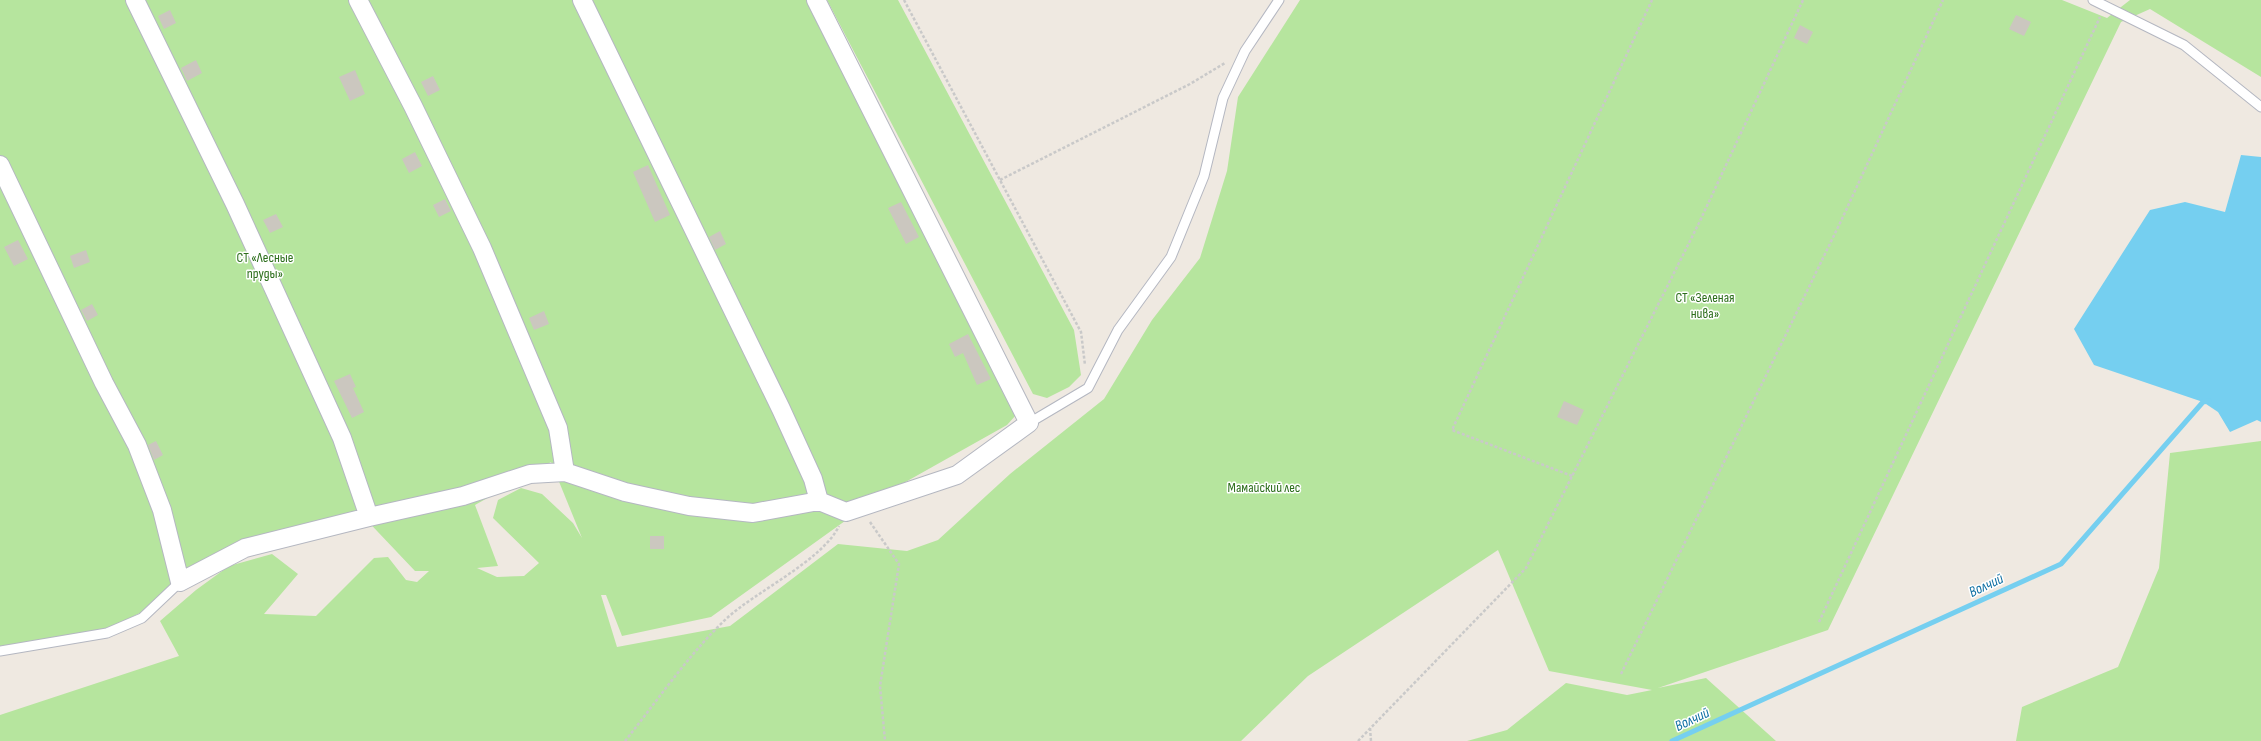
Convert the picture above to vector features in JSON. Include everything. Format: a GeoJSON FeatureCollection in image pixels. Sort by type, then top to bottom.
{"type":"FeatureCollection","features":[{"type":"Feature","properties":{"kind":"street"},"geometry":{"type":"LineString","coordinates":[[136,0],[235,204],[326,402],[342,438],[369,517]]}},
{"type":"Feature","properties":{"kind":"street"},"geometry":{"type":"LineString","coordinates":[[358,0],[413,106],[482,248],[558,428],[565,472]]}},
{"type":"Feature","properties":{"kind":"street"},"geometry":{"type":"LineString","coordinates":[[582,0],[781,409],[813,479],[819,501]]}},
{"type":"Feature","properties":{"kind":"street"},"geometry":{"type":"LineString","coordinates":[[0,165],[104,383],[137,445],[162,510],[180,582],[245,548],[369,517],[463,496],[530,474],[565,472],[625,492],[689,506],[753,512],[819,501],[853,510],[957,475],[1029,423],[816,0]]}},
{"type":"Feature","properties":{"kind":"lane"},"geometry":{"type":"LineString","coordinates":[[1029,423],[1088,388],[1118,330],[1171,257],[1204,176],[1223,98],[1246,51],[1279,0]]}},
{"type":"Feature","properties":{"kind":"lane"},"geometry":{"type":"LineString","coordinates":[[2093,0],[2184,45],[2261,107]]}},
{"type":"Feature","properties":{"kind":"lane"},"geometry":{"type":"LineString","coordinates":[[0,651],[107,633],[142,618],[180,582]]}},
{"type":"Feature","properties":{"kind":"path"},"geometry":{"type":"LineString","coordinates":[[904,0],[1081,332],[1088,388]]}},
{"type":"Feature","properties":{"kind":"path"},"geometry":{"type":"LineString","coordinates":[[1572,476],[1452,430],[1652,0]]}},
{"type":"Feature","properties":{"kind":"path"},"geometry":{"type":"LineString","coordinates":[[1358,741],[1526,568],[1699,223],[1803,0]]}},
{"type":"Feature","properties":{"kind":"path"},"geometry":{"type":"LineString","coordinates":[[1621,674],[1841,221],[1943,0]]}},
{"type":"Feature","properties":{"kind":"path"},"geometry":{"type":"LineString","coordinates":[[1819,622],[2106,6]]}},
{"type":"Feature","properties":{"kind":"path"},"geometry":{"type":"LineString","coordinates":[[1000,180],[1190,84],[1246,51]]}},
{"type":"Feature","properties":{"kind":"path"},"geometry":{"type":"LineString","coordinates":[[625,741],[694,653],[727,618],[813,555],[836,533],[853,510],[899,564],[880,686],[885,741]]}},
{"type":"Feature","properties":{"kind":"path"},"geometry":{"type":"LineString","coordinates":[[1370,728],[1371,741]]}},
{"type":"Feature","properties":{"kind":"green space"},"geometry":{"type":"Polygon","coordinates":[[[0,0],[814,0],[1026,404],[1007,425],[877,498],[711,617],[622,636],[606,595],[601,595],[617,647],[730,626],[838,544],[907,551],[938,540],[1010,474],[1104,399],[1152,320],[1200,258],[1227,171],[1238,97],[1300,0],[2062,0],[2107,18],[2130,0],[2261,0],[2261,77],[2150,9],[2121,22],[1828,630],[1658,688],[1706,678],[1776,741],[1467,741],[1507,730],[1566,683],[1627,695],[1652,690],[1549,671],[1498,550],[1308,676],[1241,741],[0,741],[0,715],[179,656],[160,621],[196,590],[229,566],[272,554],[298,574],[264,614],[316,616],[374,558],[388,557],[406,580],[417,582],[429,571],[415,571],[359,512],[174,582],[140,613],[107,629],[0,647],[0,0]],[[551,462],[475,505],[498,566],[477,568],[497,577],[524,576],[539,563],[493,518],[498,500],[521,488],[542,494],[573,523],[582,538],[551,462]]]}},
{"type":"Feature","properties":{"kind":"green space"},"geometry":{"type":"Polygon","coordinates":[[[827,0],[898,0],[1074,330],[1081,375],[1069,387],[1047,398],[1033,394],[827,0]]]}},
{"type":"Feature","properties":{"kind":"green space"},"geometry":{"type":"Polygon","coordinates":[[[2261,441],[2261,741],[2016,741],[2022,707],[2118,667],[2159,568],[2170,453],[2261,441]]]}},
{"type":"Feature","properties":{"kind":"water"},"geometry":{"type":"Polygon","coordinates":[[[2241,155],[2261,157],[2261,422],[2257,420],[2230,432],[2218,412],[2203,402],[2094,365],[2074,329],[2150,210],[2185,202],[2225,212],[2241,155]]]}},
{"type":"Feature","properties":{"kind":"building"},"geometry":{"type":"Polygon","coordinates":[[[170,10],[176,23],[164,29],[158,16],[170,10]]]}},
{"type":"Feature","properties":{"kind":"building"},"geometry":{"type":"Polygon","coordinates":[[[2016,15],[2031,22],[2024,36],[2009,29],[2016,15]]]}},
{"type":"Feature","properties":{"kind":"building"},"geometry":{"type":"Polygon","coordinates":[[[1800,25],[1813,32],[1807,44],[1794,38],[1800,25]]]}},
{"type":"Feature","properties":{"kind":"building"},"geometry":{"type":"Polygon","coordinates":[[[196,60],[202,73],[187,81],[181,68],[196,60]]]}},
{"type":"Feature","properties":{"kind":"building"},"geometry":{"type":"Polygon","coordinates":[[[355,70],[365,94],[350,101],[339,77],[355,70]]]}},
{"type":"Feature","properties":{"kind":"building"},"geometry":{"type":"Polygon","coordinates":[[[433,76],[440,90],[428,96],[421,82],[433,76]]]}},
{"type":"Feature","properties":{"kind":"building"},"geometry":{"type":"Polygon","coordinates":[[[415,152],[422,166],[409,173],[402,159],[415,152]]]}},
{"type":"Feature","properties":{"kind":"building"},"geometry":{"type":"Polygon","coordinates":[[[648,165],[670,215],[655,222],[633,172],[648,165]]]}},
{"type":"Feature","properties":{"kind":"building"},"geometry":{"type":"Polygon","coordinates":[[[445,199],[451,211],[439,217],[433,205],[445,199]]]}},
{"type":"Feature","properties":{"kind":"building"},"geometry":{"type":"Polygon","coordinates":[[[901,202],[919,237],[906,244],[888,208],[901,202]]]}},
{"type":"Feature","properties":{"kind":"building"},"geometry":{"type":"Polygon","coordinates":[[[276,214],[283,227],[270,233],[263,220],[276,214]]]}},
{"type":"Feature","properties":{"kind":"building"},"geometry":{"type":"Polygon","coordinates":[[[720,231],[726,244],[715,250],[709,237],[720,231]]]}},
{"type":"Feature","properties":{"kind":"building"},"geometry":{"type":"Polygon","coordinates":[[[18,240],[28,259],[14,266],[4,247],[18,240]]]}},
{"type":"Feature","properties":{"kind":"building"},"geometry":{"type":"Polygon","coordinates":[[[86,250],[90,262],[74,268],[70,256],[86,250]]]}},
{"type":"Feature","properties":{"kind":"building"},"geometry":{"type":"Polygon","coordinates":[[[92,304],[98,315],[87,321],[81,310],[92,304]]]}},
{"type":"Feature","properties":{"kind":"building"},"geometry":{"type":"Polygon","coordinates":[[[544,311],[549,324],[534,330],[529,318],[544,311]]]}},
{"type":"Feature","properties":{"kind":"building"},"geometry":{"type":"Polygon","coordinates":[[[968,334],[991,379],[977,385],[963,353],[955,357],[949,344],[968,334]]]}},
{"type":"Feature","properties":{"kind":"building"},"geometry":{"type":"Polygon","coordinates":[[[350,374],[356,387],[353,388],[364,412],[352,418],[334,381],[350,374]]]}},
{"type":"Feature","properties":{"kind":"building"},"geometry":{"type":"Polygon","coordinates":[[[1564,401],[1584,410],[1577,425],[1557,417],[1564,401]]]}},
{"type":"Feature","properties":{"kind":"building"},"geometry":{"type":"Polygon","coordinates":[[[156,441],[163,455],[154,460],[148,445],[156,441]]]}},
{"type":"Feature","properties":{"kind":"building"},"geometry":{"type":"Polygon","coordinates":[[[650,536],[664,536],[664,549],[650,549],[650,536]]]}},
{"type":"Feature","properties":{"kind":"waterway","name":"Волчий"},"geometry":{"type":"LineString","coordinates":[[1672,741],[2061,564],[2203,402],[2209,401]]}},
{"type":"Feature","properties":{"kind":"park label","name":"СТ «Лесные пруды»"},"geometry":{"type":"Point","coordinates":[265,266]}},
{"type":"Feature","properties":{"kind":"park label","name":"СТ «Зеленая нива»"},"geometry":{"type":"Point","coordinates":[1705,306]}},
{"type":"Feature","properties":{"kind":"park label","name":"Мамайский лес"},"geometry":{"type":"Point","coordinates":[1264,487]}}]}
